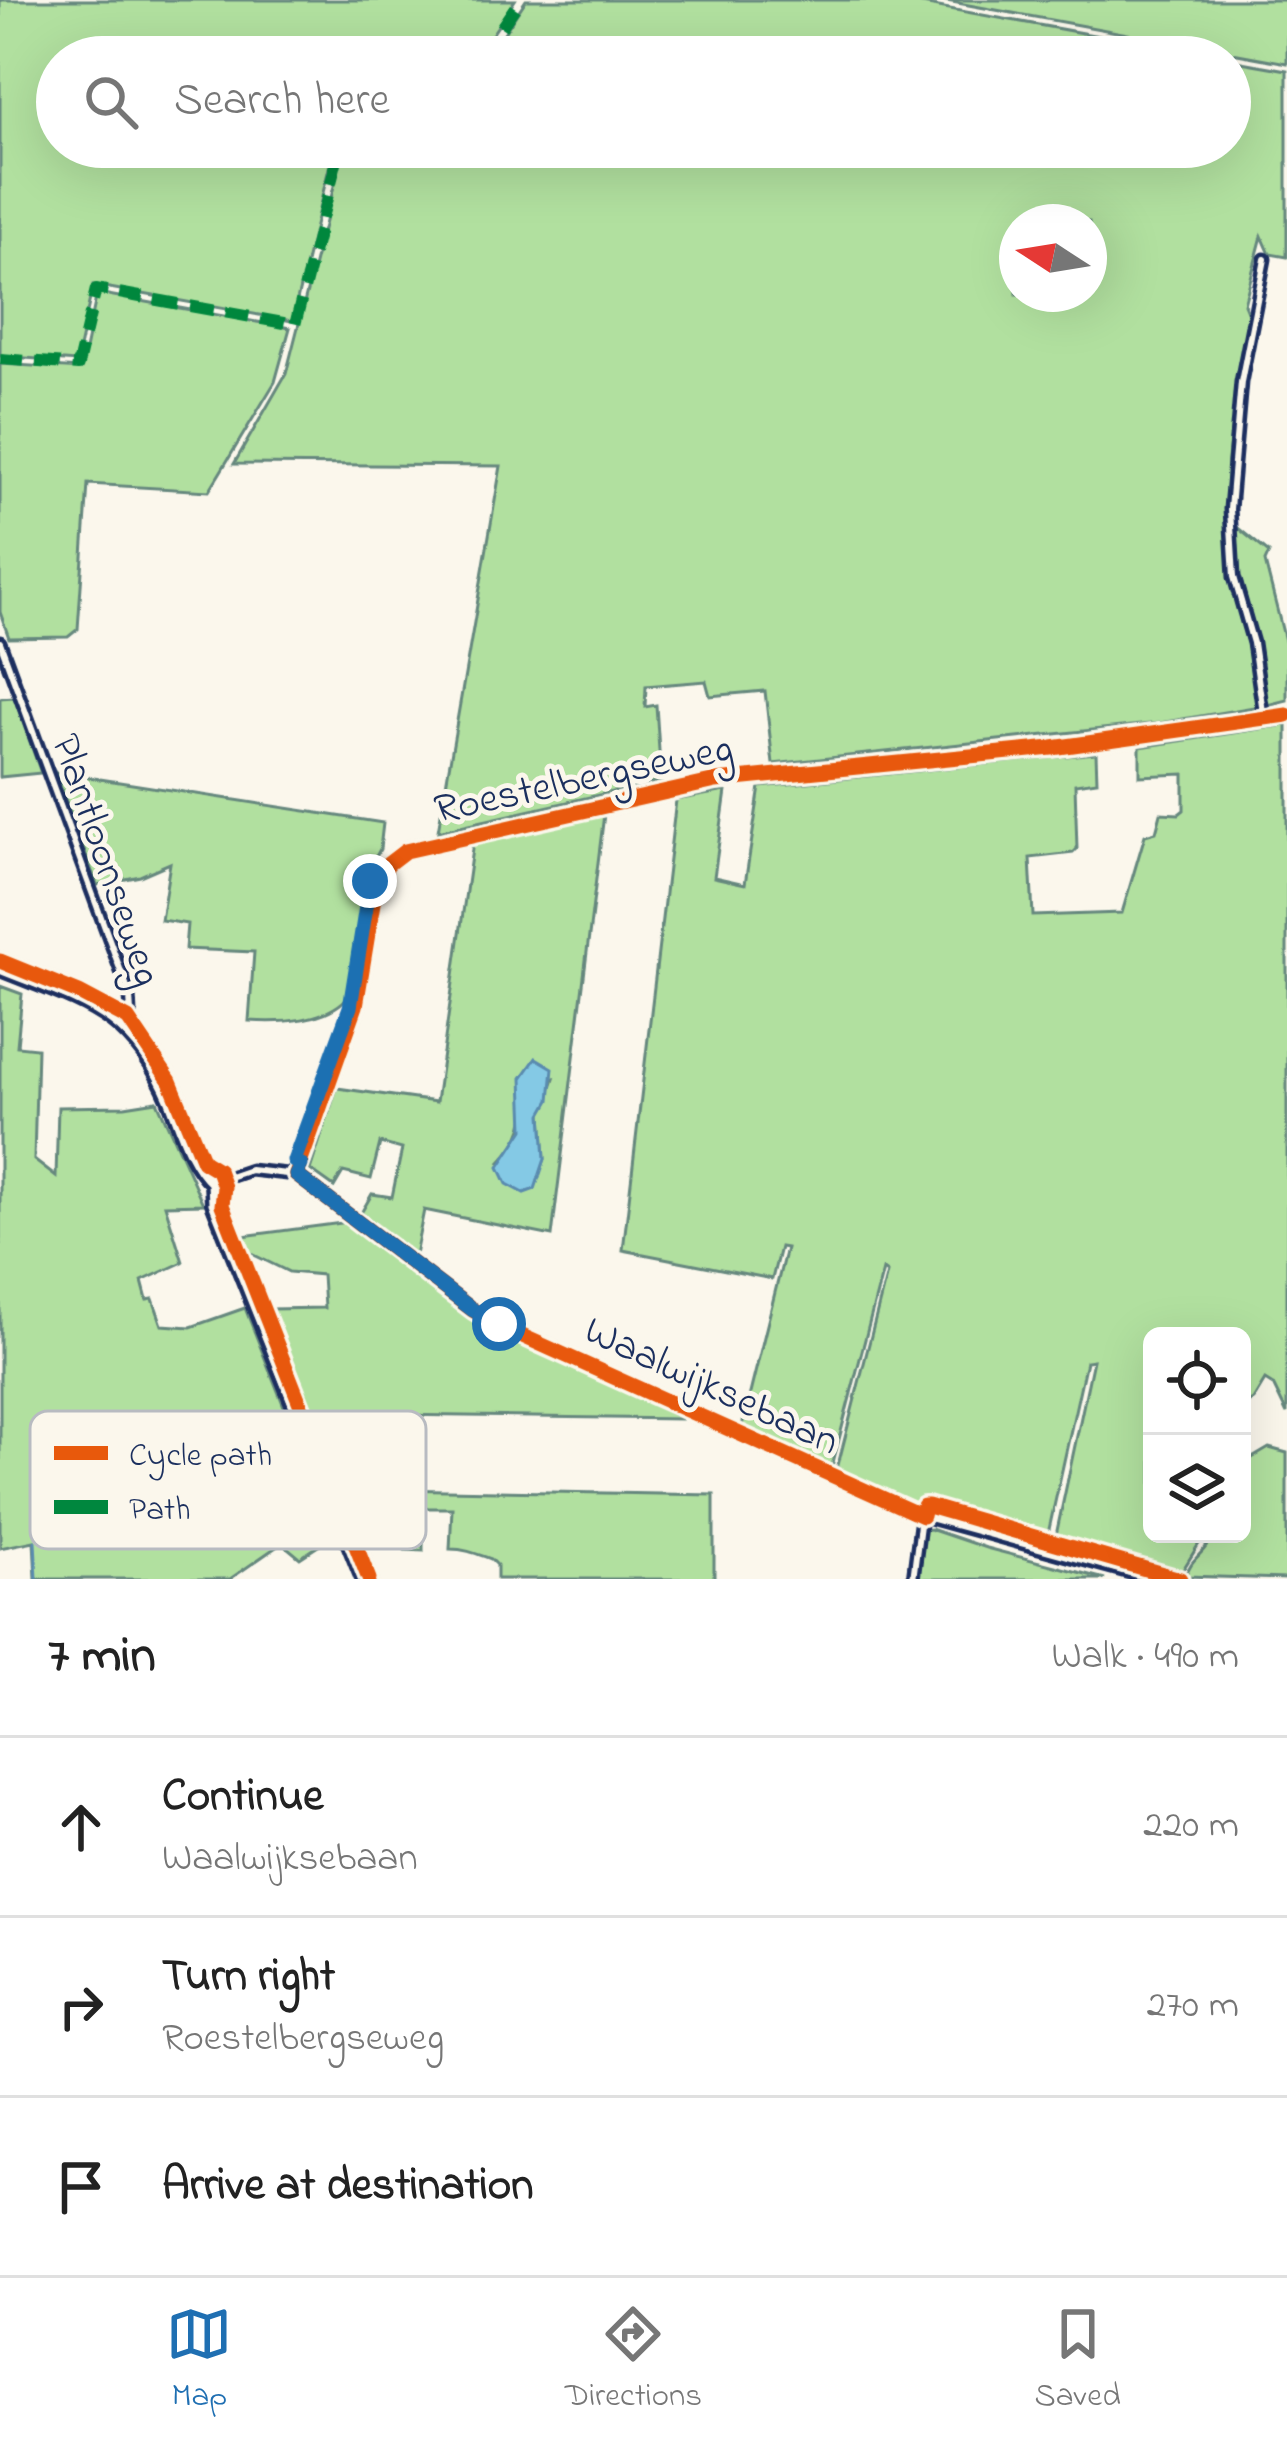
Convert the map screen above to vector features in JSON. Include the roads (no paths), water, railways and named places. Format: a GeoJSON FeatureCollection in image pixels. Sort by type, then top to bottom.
{"type":"FeatureCollection","features":[{"type":"Feature","properties":{"kind":"street"},"geometry":{"type":"LineString","coordinates":[[1264,719],[1253,644],[1234,578],[1230,495],[1245,354],[1265,259]]}},
{"type":"Feature","properties":{"kind":"street","name":"Plantloonseweg"},"geometry":{"type":"LineString","coordinates":[[0,642],[130,996],[131,1014],[121,1026]]}},
{"type":"Feature","properties":{"kind":"street","name":"Roestelbergseweg"},"geometry":{"type":"LineString","coordinates":[[296,1175],[356,1006],[376,885],[388,863],[405,851],[716,781],[985,756],[1287,715]]}},
{"type":"Feature","properties":{"kind":"street"},"geometry":{"type":"LineString","coordinates":[[0,969],[78,1000],[121,1026],[155,1066],[198,1169],[212,1183],[213,1203],[296,1411]]}},
{"type":"Feature","properties":{"kind":"street"},"geometry":{"type":"LineString","coordinates":[[212,1183],[250,1170],[296,1175]]}},
{"type":"Feature","properties":{"kind":"street","name":"Waalwijksebaan"},"geometry":{"type":"LineString","coordinates":[[296,1175],[487,1319],[922,1516],[1141,1576]]}},
{"type":"Feature","properties":{"kind":"street"},"geometry":{"type":"LineString","coordinates":[[913,1579],[922,1516]]}},
{"type":"Feature","properties":{"kind":"street"},"geometry":{"type":"LineString","coordinates":[[351,1549],[363,1579]]}},
{"type":"Feature","properties":{"kind":"water"},"geometry":{"type":"Polygon","coordinates":[[[536,1058],[553,1068],[550,1100],[542,1114],[545,1159],[535,1189],[524,1193],[507,1184],[499,1167],[524,1129],[522,1078],[536,1058]]]}},
{"type":"Feature","properties":{"kind":"waterway"},"geometry":{"type":"LineString","coordinates":[[35,1549],[37,1579]]}}]}
